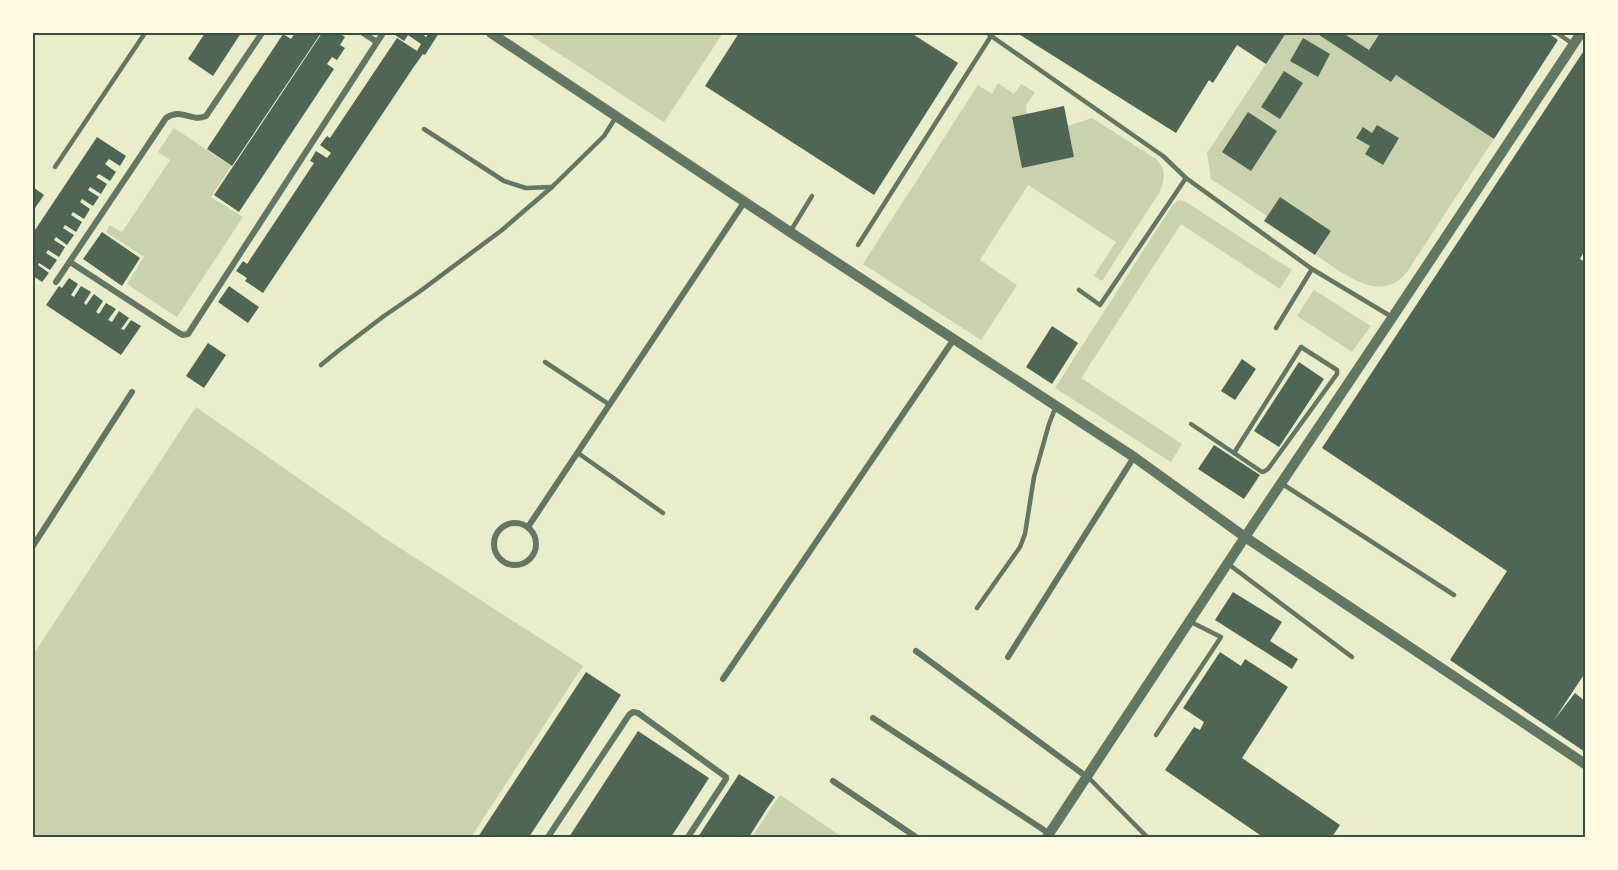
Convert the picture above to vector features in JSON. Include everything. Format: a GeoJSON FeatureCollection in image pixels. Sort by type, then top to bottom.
{"type":"FeatureCollection","features":[{"type":"Feature","properties":{"kind":"street"},"geometry":{"type":"LineString","coordinates":[[56,282],[165,118],[176,113],[199,119],[206,116],[262,33]]}},
{"type":"Feature","properties":{"kind":"street"},"geometry":{"type":"LineString","coordinates":[[363,33],[377,42]]}},
{"type":"Feature","properties":{"kind":"street"},"geometry":{"type":"LineString","coordinates":[[70,262],[179,333],[188,334],[383,33]]}},
{"type":"Feature","properties":{"kind":"street"},"geometry":{"type":"LineString","coordinates":[[491,33],[789,232],[1134,457],[1245,537],[1585,764]]}},
{"type":"Feature","properties":{"kind":"street"},"geometry":{"type":"LineString","coordinates":[[873,718],[1049,835],[1227,563],[1581,33]]}},
{"type":"Feature","properties":{"kind":"street"},"geometry":{"type":"LineString","coordinates":[[528,527],[745,201]]}},
{"type":"Feature","properties":{"kind":"street"},"geometry":{"type":"LineString","coordinates":[[723,679],[954,339]]}},
{"type":"Feature","properties":{"kind":"street"},"geometry":{"type":"LineString","coordinates":[[33,546],[132,392]]}},
{"type":"Feature","properties":{"kind":"street"},"geometry":{"type":"LineString","coordinates":[[1008,657],[1134,457]]}},
{"type":"Feature","properties":{"kind":"street"},"geometry":{"type":"LineString","coordinates":[[510,524],[522,524],[528,527],[535,538],[531,557],[520,564],[507,563],[502,560],[495,549],[494,542],[499,530],[510,524]]}},
{"type":"Feature","properties":{"kind":"street"},"geometry":{"type":"LineString","coordinates":[[916,651],[1088,777]]}},
{"type":"Feature","properties":{"kind":"street"},"geometry":{"type":"LineString","coordinates":[[548,837],[633,712],[638,713],[726,777],[688,837]]}},
{"type":"Feature","properties":{"kind":"street"},"geometry":{"type":"LineString","coordinates":[[833,780],[916,837]]}},
{"type":"Feature","properties":{"kind":"lane"},"geometry":{"type":"LineString","coordinates":[[55,167],[145,33]]}},
{"type":"Feature","properties":{"kind":"lane"},"geometry":{"type":"LineString","coordinates":[[1557,33],[1573,44]]}},
{"type":"Feature","properties":{"kind":"lane"},"geometry":{"type":"LineString","coordinates":[[858,245],[989,34],[1163,156],[1186,178],[1312,269],[1392,318]]}},
{"type":"Feature","properties":{"kind":"lane"},"geometry":{"type":"LineString","coordinates":[[321,365],[502,230],[552,187],[604,136],[617,116]]}},
{"type":"Feature","properties":{"kind":"lane"},"geometry":{"type":"LineString","coordinates":[[424,129],[504,181],[526,188],[552,187]]}},
{"type":"Feature","properties":{"kind":"lane"},"geometry":{"type":"LineString","coordinates":[[1079,290],[1100,304],[1186,178]]}},
{"type":"Feature","properties":{"kind":"lane"},"geometry":{"type":"LineString","coordinates":[[789,232],[812,196]]}},
{"type":"Feature","properties":{"kind":"lane"},"geometry":{"type":"LineString","coordinates":[[1276,328],[1312,269]]}},
{"type":"Feature","properties":{"kind":"lane"},"geometry":{"type":"LineString","coordinates":[[1191,424],[1262,472],[1268,469],[1337,374],[1337,370],[1301,347],[1234,453]]}},
{"type":"Feature","properties":{"kind":"lane"},"geometry":{"type":"LineString","coordinates":[[545,362],[610,405]]}},
{"type":"Feature","properties":{"kind":"lane"},"geometry":{"type":"LineString","coordinates":[[977,608],[1020,547],[1025,534],[1034,477],[1056,406]]}},
{"type":"Feature","properties":{"kind":"lane"},"geometry":{"type":"LineString","coordinates":[[578,453],[663,513]]}},
{"type":"Feature","properties":{"kind":"lane"},"geometry":{"type":"LineString","coordinates":[[1281,483],[1454,595]]}},
{"type":"Feature","properties":{"kind":"lane"},"geometry":{"type":"LineString","coordinates":[[1227,563],[1352,657]]}},
{"type":"Feature","properties":{"kind":"lane"},"geometry":{"type":"LineString","coordinates":[[1156,735],[1221,637],[1189,621]]}},
{"type":"Feature","properties":{"kind":"lane"},"geometry":{"type":"LineString","coordinates":[[1088,777],[1147,837]]}},
{"type":"Feature","properties":{"kind":"green space"},"geometry":{"type":"Polygon","coordinates":[[[527,33],[723,33],[664,122],[527,33]]]}},
{"type":"Feature","properties":{"kind":"green space"},"geometry":{"type":"Polygon","coordinates":[[[1286,33],[1316,33],[1391,82],[1396,75],[1494,139],[1407,272],[1396,282],[1385,286],[1373,286],[1349,277],[1316,255],[1331,231],[1280,197],[1267,216],[1211,179],[1207,153],[1286,33]]]}},
{"type":"Feature","properties":{"kind":"green space"},"geometry":{"type":"Polygon","coordinates":[[[1343,33],[1380,33],[1369,50],[1343,33]]]}},
{"type":"Feature","properties":{"kind":"green space"},"geometry":{"type":"Polygon","coordinates":[[[998,83],[1014,94],[1021,84],[1035,92],[1026,105],[1027,114],[1012,117],[1023,168],[1074,157],[1068,126],[1092,118],[1156,159],[1162,167],[1164,180],[1159,193],[1102,281],[1094,276],[1116,242],[1028,185],[980,260],[1017,285],[981,340],[863,264],[978,85],[992,94],[998,83]]]}},
{"type":"Feature","properties":{"kind":"green space"},"geometry":{"type":"Polygon","coordinates":[[[174,128],[231,166],[211,197],[243,217],[177,317],[127,284],[144,257],[106,232],[110,225],[122,232],[170,160],[158,152],[174,128]]]}},
{"type":"Feature","properties":{"kind":"green space"},"geometry":{"type":"Polygon","coordinates":[[[1178,200],[1184,201],[1292,270],[1280,289],[1181,224],[1081,378],[1182,444],[1171,462],[1055,388],[1178,200]]]}},
{"type":"Feature","properties":{"kind":"green space"},"geometry":{"type":"Polygon","coordinates":[[[1314,290],[1371,326],[1352,352],[1297,316],[1314,290]]]}},
{"type":"Feature","properties":{"kind":"green space"},"geometry":{"type":"Polygon","coordinates":[[[196,407],[386,539],[583,666],[471,837],[33,837],[33,655],[196,407]]]}},
{"type":"Feature","properties":{"kind":"green space"},"geometry":{"type":"Polygon","coordinates":[[[780,795],[842,837],[752,837],[780,795]]]}},
{"type":"Feature","properties":{"kind":"building"},"geometry":{"type":"Polygon","coordinates":[[[205,33],[241,33],[213,76],[188,59],[205,33]]]}},
{"type":"Feature","properties":{"kind":"building"},"geometry":{"type":"Polygon","coordinates":[[[295,33],[321,33],[232,166],[207,149],[283,34],[291,39],[295,33]]]}},
{"type":"Feature","properties":{"kind":"building"},"geometry":{"type":"Polygon","coordinates":[[[322,33],[339,33],[345,37],[340,45],[345,48],[337,60],[332,57],[327,64],[334,69],[239,212],[214,195],[322,33]]]}},
{"type":"Feature","properties":{"kind":"building"},"geometry":{"type":"Polygon","coordinates":[[[392,33],[421,33],[426,37],[429,33],[439,33],[425,55],[423,54],[413,68],[263,293],[245,281],[247,278],[236,271],[243,261],[247,264],[314,163],[310,161],[316,151],[327,158],[331,153],[320,145],[327,136],[330,138],[397,38],[417,51],[421,44],[408,35],[404,41],[392,33]]]}},
{"type":"Feature","properties":{"kind":"building"},"geometry":{"type":"Polygon","coordinates":[[[739,33],[911,33],[958,63],[874,195],[705,86],[739,33]]]}},
{"type":"Feature","properties":{"kind":"building"},"geometry":{"type":"Polygon","coordinates":[[[1017,33],[1286,33],[1266,64],[1237,45],[1213,83],[1209,80],[1176,133],[1017,33]]]}},
{"type":"Feature","properties":{"kind":"building"},"geometry":{"type":"Polygon","coordinates":[[[1316,33],[1343,33],[1369,50],[1380,33],[1548,33],[1558,40],[1494,139],[1396,75],[1391,82],[1316,33]]]}},
{"type":"Feature","properties":{"kind":"building"},"geometry":{"type":"Polygon","coordinates":[[[1303,38],[1330,54],[1318,77],[1290,61],[1303,38]]]}},
{"type":"Feature","properties":{"kind":"building"},"geometry":{"type":"Polygon","coordinates":[[[1585,49],[1585,250],[1580,259],[1585,262],[1585,673],[1554,720],[1575,693],[1585,701],[1585,752],[1450,660],[1507,571],[1322,448],[1585,49]]]}},
{"type":"Feature","properties":{"kind":"building"},"geometry":{"type":"Polygon","coordinates":[[[1284,71],[1303,83],[1280,119],[1261,107],[1284,71]]]}},
{"type":"Feature","properties":{"kind":"building"},"geometry":{"type":"Polygon","coordinates":[[[1064,106],[1074,157],[1022,168],[1012,117],[1064,106]]]}},
{"type":"Feature","properties":{"kind":"building"},"geometry":{"type":"Polygon","coordinates":[[[1248,112],[1277,131],[1251,171],[1222,152],[1248,112]]]}},
{"type":"Feature","properties":{"kind":"building"},"geometry":{"type":"Polygon","coordinates":[[[1377,125],[1399,138],[1383,165],[1365,154],[1370,146],[1356,138],[1363,127],[1372,133],[1377,125]]]}},
{"type":"Feature","properties":{"kind":"building"},"geometry":{"type":"Polygon","coordinates":[[[97,137],[126,156],[120,166],[109,159],[105,164],[116,172],[110,181],[99,174],[96,177],[107,184],[101,194],[90,187],[88,190],[99,197],[93,206],[82,199],[80,202],[90,209],[84,219],[73,212],[71,215],[82,222],[76,232],[65,225],[63,228],[74,235],[67,245],[56,237],[54,240],[65,247],[59,257],[48,250],[46,253],[57,260],[50,270],[39,263],[38,265],[49,273],[42,282],[33,276],[33,233],[97,137]]]}},
{"type":"Feature","properties":{"kind":"building"},"geometry":{"type":"Polygon","coordinates":[[[33,187],[44,195],[33,211],[33,187]]]}},
{"type":"Feature","properties":{"kind":"building"},"geometry":{"type":"Polygon","coordinates":[[[1280,197],[1331,231],[1315,255],[1264,221],[1280,197]]]}},
{"type":"Feature","properties":{"kind":"building"},"geometry":{"type":"Polygon","coordinates":[[[102,232],[140,258],[122,286],[83,259],[102,232]]]}},
{"type":"Feature","properties":{"kind":"building"},"geometry":{"type":"Polygon","coordinates":[[[69,278],[78,284],[71,295],[74,297],[81,286],[91,292],[84,303],[86,305],[94,294],[103,301],[96,312],[99,314],[106,303],[116,309],[108,320],[112,322],[119,311],[129,318],[121,329],[124,330],[131,320],[141,326],[121,355],[46,305],[59,286],[62,288],[69,278]]]}},
{"type":"Feature","properties":{"kind":"building"},"geometry":{"type":"Polygon","coordinates":[[[229,286],[259,307],[248,323],[218,302],[229,286]]]}},
{"type":"Feature","properties":{"kind":"building"},"geometry":{"type":"Polygon","coordinates":[[[1052,326],[1078,343],[1052,384],[1026,367],[1052,326]]]}},
{"type":"Feature","properties":{"kind":"building"},"geometry":{"type":"Polygon","coordinates":[[[208,343],[226,355],[204,388],[186,376],[208,343]]]}},
{"type":"Feature","properties":{"kind":"building"},"geometry":{"type":"Polygon","coordinates":[[[1242,359],[1256,369],[1235,400],[1221,391],[1242,359]]]}},
{"type":"Feature","properties":{"kind":"building"},"geometry":{"type":"Polygon","coordinates":[[[1299,362],[1324,379],[1279,447],[1254,431],[1299,362]]]}},
{"type":"Feature","properties":{"kind":"building"},"geometry":{"type":"Polygon","coordinates":[[[1214,445],[1260,475],[1244,499],[1198,469],[1214,445]]]}},
{"type":"Feature","properties":{"kind":"building"},"geometry":{"type":"Polygon","coordinates":[[[1233,592],[1282,622],[1270,641],[1298,659],[1292,669],[1215,620],[1233,592]]]}},
{"type":"Feature","properties":{"kind":"building"},"geometry":{"type":"Polygon","coordinates":[[[1220,652],[1241,666],[1245,659],[1288,687],[1242,758],[1340,825],[1332,837],[1263,837],[1165,770],[1194,727],[1200,730],[1204,722],[1183,708],[1220,652]]]}},
{"type":"Feature","properties":{"kind":"building"},"geometry":{"type":"Polygon","coordinates":[[[586,672],[621,695],[529,837],[478,837],[586,672]]]}},
{"type":"Feature","properties":{"kind":"building"},"geometry":{"type":"Polygon","coordinates":[[[638,731],[709,778],[675,831],[671,837],[569,837],[638,731]]]}},
{"type":"Feature","properties":{"kind":"building"},"geometry":{"type":"Polygon","coordinates":[[[739,774],[775,797],[749,837],[698,837],[739,774]]]}}]}
